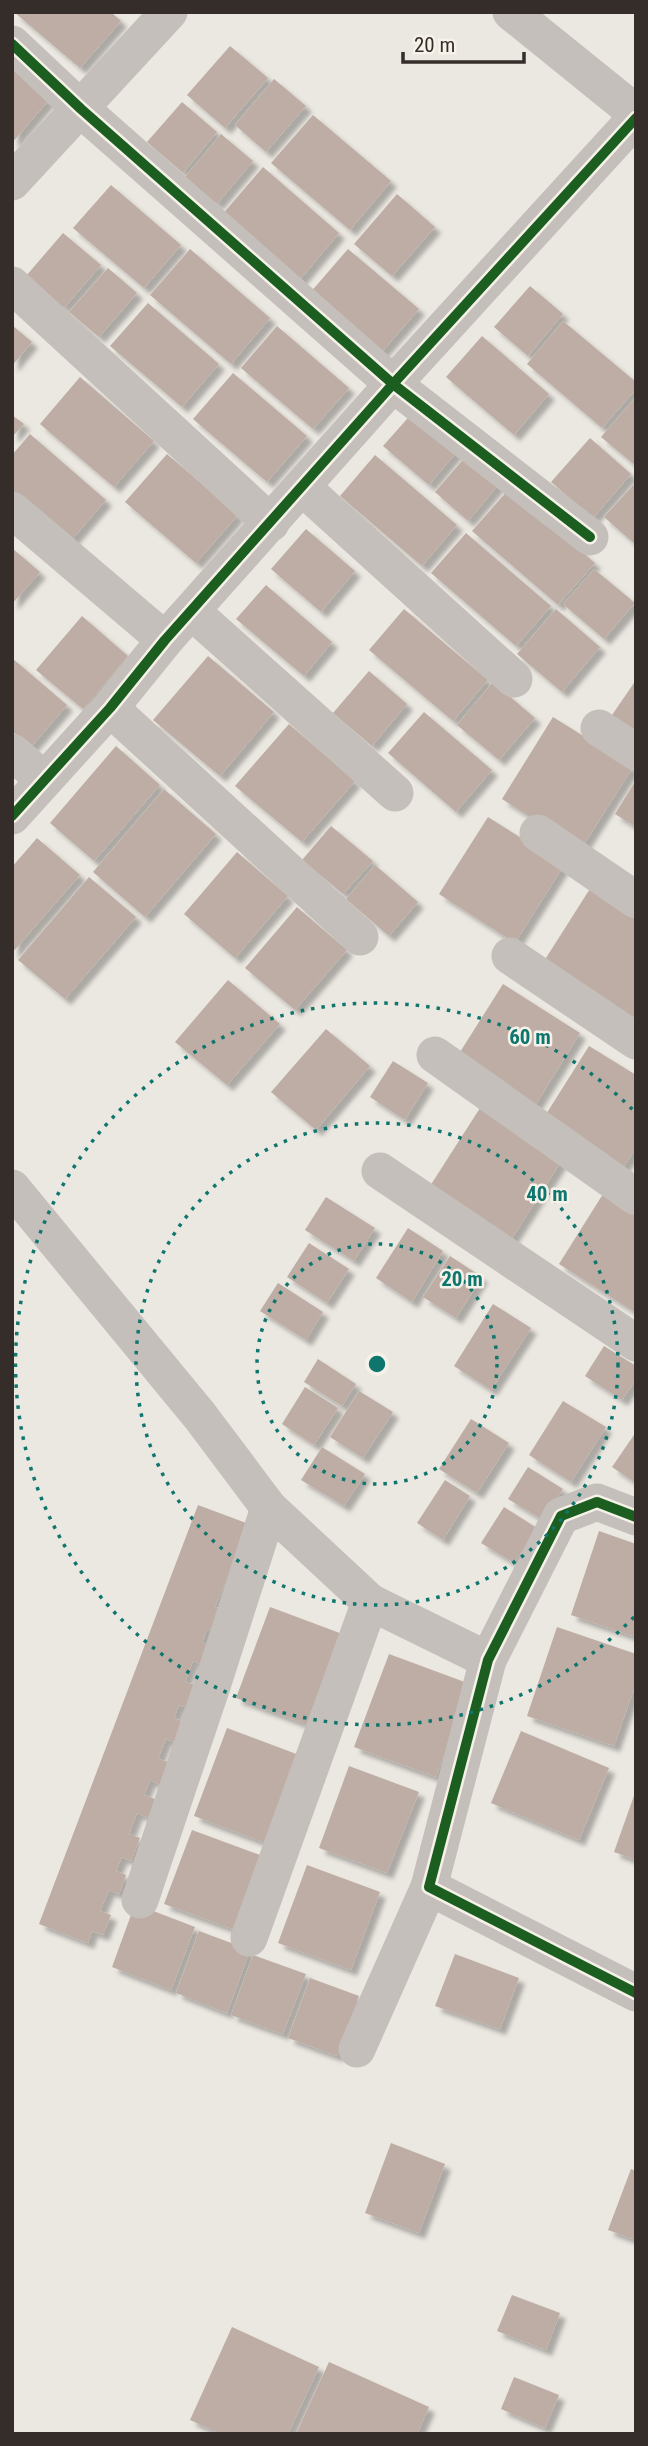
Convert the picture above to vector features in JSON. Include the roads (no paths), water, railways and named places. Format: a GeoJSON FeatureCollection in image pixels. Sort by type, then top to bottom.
{"type":"FeatureCollection","features":[{"type":"Feature","properties":{"kind":"street"},"geometry":{"type":"LineString","coordinates":[[12,182],[169,12]]}},
{"type":"Feature","properties":{"kind":"street"},"geometry":{"type":"LineString","coordinates":[[12,816],[110,708],[165,640],[636,115],[511,12]]}},
{"type":"Feature","properties":{"kind":"street"},"geometry":{"type":"LineString","coordinates":[[12,44],[81,109],[393,384],[590,537]]}},
{"type":"Feature","properties":{"kind":"street"},"geometry":{"type":"LineString","coordinates":[[12,285],[271,523]]}},
{"type":"Feature","properties":{"kind":"street"},"geometry":{"type":"LineString","coordinates":[[302,487],[514,679]]}},
{"type":"Feature","properties":{"kind":"street"},"geometry":{"type":"LineString","coordinates":[[12,510],[165,640]]}},
{"type":"Feature","properties":{"kind":"street"},"geometry":{"type":"LineString","coordinates":[[190,613],[197,616],[396,793]]}},
{"type":"Feature","properties":{"kind":"street"},"geometry":{"type":"LineString","coordinates":[[110,708],[360,937]]}},
{"type":"Feature","properties":{"kind":"street"},"geometry":{"type":"LineString","coordinates":[[599,728],[636,752]]}},
{"type":"Feature","properties":{"kind":"street"},"geometry":{"type":"LineString","coordinates":[[12,752],[44,780]]}},
{"type":"Feature","properties":{"kind":"street"},"geometry":{"type":"LineString","coordinates":[[538,833],[636,900]]}},
{"type":"Feature","properties":{"kind":"street"},"geometry":{"type":"LineString","coordinates":[[510,956],[636,1041]]}},
{"type":"Feature","properties":{"kind":"street"},"geometry":{"type":"LineString","coordinates":[[435,1055],[636,1197]]}},
{"type":"Feature","properties":{"kind":"street"},"geometry":{"type":"LineString","coordinates":[[380,1171],[636,1343]]}},
{"type":"Feature","properties":{"kind":"street"},"geometry":{"type":"LineString","coordinates":[[12,1188],[200,1416],[269,1508],[370,1602],[488,1660]]}},
{"type":"Feature","properties":{"kind":"street"},"geometry":{"type":"LineString","coordinates":[[357,2049],[429,1887],[488,1660],[561,1516],[597,1502],[636,1517]]}},
{"type":"Feature","properties":{"kind":"street"},"geometry":{"type":"LineString","coordinates":[[139,1900],[269,1508]]}},
{"type":"Feature","properties":{"kind":"street"},"geometry":{"type":"LineString","coordinates":[[248,1938],[370,1602]]}},
{"type":"Feature","properties":{"kind":"street"},"geometry":{"type":"LineString","coordinates":[[429,1887],[636,1993]]}}]}
